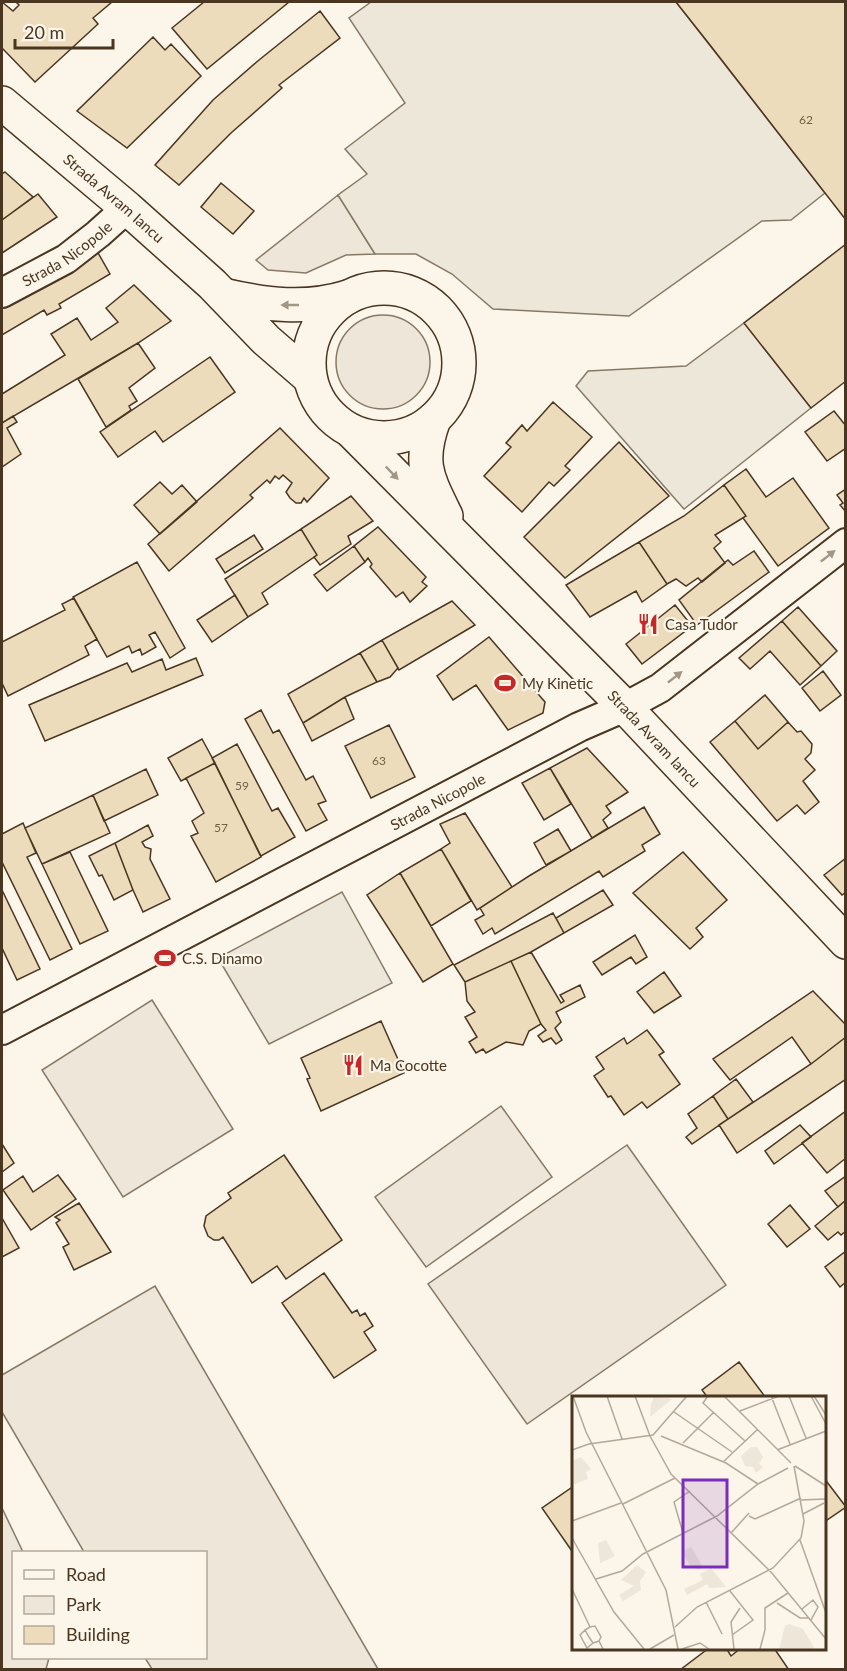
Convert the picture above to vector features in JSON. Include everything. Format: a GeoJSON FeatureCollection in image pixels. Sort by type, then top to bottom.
{"type":"FeatureCollection","features":[{"type":"Feature","properties":{"kind":"street","name":"Strada Avram Iancu"},"geometry":{"type":"LineString","coordinates":[[2,103],[127,208],[223,295],[266,340],[310,378]]}},
{"type":"Feature","properties":{"kind":"street","name":"Strada Nicopole"},"geometry":{"type":"LineString","coordinates":[[2,293],[66,259],[127,208]]}},
{"type":"Feature","properties":{"kind":"street"},"geometry":{"type":"LineString","coordinates":[[223,295],[281,305],[322,304],[373,289],[398,289],[423,298],[442,315],[456,340],[459,369],[452,397],[434,419],[412,432],[394,437],[376,438],[351,431],[327,413],[316,396],[310,378],[310,351],[316,331],[327,314],[348,297]]}},
{"type":"Feature","properties":{"kind":"street","name":"Strada Avram Iancu"},"geometry":{"type":"LineString","coordinates":[[434,419],[425,456],[426,470],[458,539]]}},
{"type":"Feature","properties":{"kind":"street","name":"Strada Avram Iancu"},"geometry":{"type":"LineString","coordinates":[[351,431],[625,707],[846,942]]}},
{"type":"Feature","properties":{"kind":"street","name":"Strada Nicopole"},"geometry":{"type":"LineString","coordinates":[[3,1024],[579,727],[625,707],[660,688],[846,543]]}},
{"type":"Feature","properties":{"kind":"green space"},"geometry":{"type":"Polygon","coordinates":[[[338,195],[375,254],[346,255],[306,273],[268,270],[256,260],[338,195]]]}},
{"type":"Feature","properties":{"kind":"green space"},"geometry":{"type":"Polygon","coordinates":[[[383,315],[401,318],[416,329],[427,344],[430,362],[427,380],[416,395],[401,406],[383,409],[365,406],[350,395],[339,380],[336,362],[339,344],[350,329],[365,318],[383,315]]]}},
{"type":"Feature","properties":{"kind":"green space"},"geometry":{"type":"Polygon","coordinates":[[[152,1000],[233,1129],[123,1197],[42,1070],[152,1000]]]}},
{"type":"Feature","properties":{"kind":"green space"},"geometry":{"type":"Polygon","coordinates":[[[501,1106],[552,1177],[426,1267],[375,1197],[501,1106]]]}},
{"type":"Feature","properties":{"kind":"green space"},"geometry":{"type":"Polygon","coordinates":[[[627,1145],[726,1285],[527,1424],[428,1284],[627,1145]]]}},
{"type":"Feature","properties":{"kind":"green space"},"geometry":{"type":"Polygon","coordinates":[[[155,1286],[378,1669],[152,1669],[146,1659],[207,1659],[207,1551],[83,1551],[2,1412],[2,1375],[155,1286]]]}},
{"type":"Feature","properties":{"kind":"green space"},"geometry":{"type":"Polygon","coordinates":[[[2,1508],[23,1551],[12,1551],[12,1659],[49,1659],[46,1669],[2,1669],[2,1508]]]}},
{"type":"Feature","properties":{"kind":"shaded area"},"geometry":{"type":"Polygon","coordinates":[[[371,2],[676,2],[825,193],[791,220],[762,221],[629,316],[493,309],[452,274],[416,254],[375,254],[338,195],[367,174],[345,149],[405,103],[349,18],[371,2]]]}},
{"type":"Feature","properties":{"kind":"shaded area"},"geometry":{"type":"Polygon","coordinates":[[[744,323],[811,408],[684,509],[576,386],[588,371],[686,366],[744,323]]]}},
{"type":"Feature","properties":{"kind":"shaded area"},"geometry":{"type":"Polygon","coordinates":[[[342,892],[392,983],[269,1044],[218,958],[342,892]]]}},
{"type":"Feature","properties":{"kind":"building"},"geometry":{"type":"Polygon","coordinates":[[[2,2],[13,11],[19,5],[16,2],[112,2],[93,18],[98,24],[35,82],[2,48],[2,2]]]}},
{"type":"Feature","properties":{"kind":"building"},"geometry":{"type":"Polygon","coordinates":[[[204,2],[289,2],[207,69],[172,28],[204,2]]]}},
{"type":"Feature","properties":{"kind":"building"},"geometry":{"type":"Polygon","coordinates":[[[676,2],[846,2],[846,220],[710,45],[676,2]]]}},
{"type":"Feature","properties":{"kind":"building"},"geometry":{"type":"Polygon","coordinates":[[[320,11],[340,38],[279,85],[282,88],[231,133],[179,185],[155,165],[213,100],[320,11]]]}},
{"type":"Feature","properties":{"kind":"building"},"geometry":{"type":"Polygon","coordinates":[[[153,37],[165,50],[171,44],[201,76],[127,148],[77,111],[153,37]]]}},
{"type":"Feature","properties":{"kind":"building"},"geometry":{"type":"Polygon","coordinates":[[[5,172],[33,197],[2,220],[2,174],[5,172]]]}},
{"type":"Feature","properties":{"kind":"building"},"geometry":{"type":"Polygon","coordinates":[[[221,183],[254,211],[233,234],[201,207],[221,183]]]}},
{"type":"Feature","properties":{"kind":"building"},"geometry":{"type":"Polygon","coordinates":[[[38,194],[57,217],[2,253],[2,220],[38,194]]]}},
{"type":"Feature","properties":{"kind":"building"},"geometry":{"type":"Polygon","coordinates":[[[93,244],[110,274],[59,304],[61,308],[47,315],[44,310],[2,335],[2,298],[93,244]]]}},
{"type":"Feature","properties":{"kind":"building"},"geometry":{"type":"Polygon","coordinates":[[[846,244],[846,381],[811,408],[744,323],[846,244]]]}},
{"type":"Feature","properties":{"kind":"building"},"geometry":{"type":"Polygon","coordinates":[[[134,285],[171,321],[2,423],[2,394],[65,355],[51,334],[77,318],[91,340],[118,322],[106,308],[134,285]]]}},
{"type":"Feature","properties":{"kind":"building"},"geometry":{"type":"Polygon","coordinates":[[[138,343],[155,368],[129,388],[137,401],[129,406],[131,410],[106,427],[78,379],[138,343]]]}},
{"type":"Feature","properties":{"kind":"building"},"geometry":{"type":"Polygon","coordinates":[[[210,357],[235,392],[163,442],[155,431],[118,457],[100,432],[210,357]]]}},
{"type":"Feature","properties":{"kind":"building"},"geometry":{"type":"Polygon","coordinates":[[[553,402],[592,437],[565,466],[570,470],[554,486],[549,482],[522,512],[484,476],[511,447],[506,443],[522,425],[527,431],[553,402]]]}},
{"type":"Feature","properties":{"kind":"building"},"geometry":{"type":"Polygon","coordinates":[[[834,411],[846,426],[846,448],[827,461],[805,432],[834,411]]]}},
{"type":"Feature","properties":{"kind":"building"},"geometry":{"type":"Polygon","coordinates":[[[13,416],[17,422],[7,428],[21,454],[2,467],[2,423],[13,416]]]}},
{"type":"Feature","properties":{"kind":"building"},"geometry":{"type":"Polygon","coordinates":[[[280,428],[329,478],[307,502],[304,498],[301,503],[296,503],[286,492],[292,483],[283,475],[279,479],[275,476],[270,483],[267,480],[250,495],[253,498],[169,571],[148,544],[280,428]]]}},
{"type":"Feature","properties":{"kind":"building"},"geometry":{"type":"Polygon","coordinates":[[[619,442],[669,496],[565,578],[524,537],[619,442]]]}},
{"type":"Feature","properties":{"kind":"building"},"geometry":{"type":"Polygon","coordinates":[[[746,469],[766,497],[793,478],[829,528],[778,566],[743,518],[746,516],[724,485],[746,469]]]}},
{"type":"Feature","properties":{"kind":"building"},"geometry":{"type":"Polygon","coordinates":[[[160,482],[172,494],[182,485],[197,502],[160,534],[134,505],[160,482]]]}},
{"type":"Feature","properties":{"kind":"building"},"geometry":{"type":"Polygon","coordinates":[[[724,485],[746,516],[715,535],[721,542],[714,548],[725,563],[702,582],[698,578],[686,586],[676,579],[667,584],[639,542],[684,516],[724,485]]]}},
{"type":"Feature","properties":{"kind":"building"},"geometry":{"type":"Polygon","coordinates":[[[846,489],[846,512],[840,505],[843,503],[837,495],[846,489]]]}},
{"type":"Feature","properties":{"kind":"building"},"geometry":{"type":"Polygon","coordinates":[[[351,496],[373,521],[348,536],[351,544],[320,565],[314,557],[317,555],[301,529],[351,496]]]}},
{"type":"Feature","properties":{"kind":"building"},"geometry":{"type":"Polygon","coordinates":[[[378,527],[426,577],[422,582],[427,586],[410,602],[403,592],[396,597],[370,567],[372,564],[368,558],[365,562],[354,546],[378,527]]]}},
{"type":"Feature","properties":{"kind":"building"},"geometry":{"type":"Polygon","coordinates":[[[301,529],[317,555],[262,593],[268,604],[248,617],[225,579],[301,529]]]}},
{"type":"Feature","properties":{"kind":"building"},"geometry":{"type":"Polygon","coordinates":[[[254,535],[263,549],[225,573],[216,559],[254,535]]]}},
{"type":"Feature","properties":{"kind":"building"},"geometry":{"type":"Polygon","coordinates":[[[639,542],[667,584],[642,602],[636,591],[590,617],[566,585],[639,542]]]}},
{"type":"Feature","properties":{"kind":"building"},"geometry":{"type":"Polygon","coordinates":[[[354,546],[365,562],[327,591],[314,575],[354,546]]]}},
{"type":"Feature","properties":{"kind":"building"},"geometry":{"type":"Polygon","coordinates":[[[754,551],[769,572],[697,625],[679,600],[728,560],[733,565],[754,551]]]}},
{"type":"Feature","properties":{"kind":"building"},"geometry":{"type":"Polygon","coordinates":[[[137,562],[185,648],[170,658],[155,632],[149,635],[156,647],[142,655],[140,649],[132,653],[129,646],[107,657],[73,597],[137,562]]]}},
{"type":"Feature","properties":{"kind":"building"},"geometry":{"type":"Polygon","coordinates":[[[235,595],[248,617],[212,642],[197,620],[235,595]]]}},
{"type":"Feature","properties":{"kind":"building"},"geometry":{"type":"Polygon","coordinates":[[[74,598],[97,639],[85,646],[89,655],[8,696],[2,683],[2,642],[65,610],[62,604],[74,598]]]}},
{"type":"Feature","properties":{"kind":"building"},"geometry":{"type":"Polygon","coordinates":[[[452,601],[475,625],[399,670],[382,640],[452,601]]]}},
{"type":"Feature","properties":{"kind":"building"},"geometry":{"type":"Polygon","coordinates":[[[675,605],[692,626],[642,664],[626,644],[675,605]]]}},
{"type":"Feature","properties":{"kind":"building"},"geometry":{"type":"Polygon","coordinates":[[[798,607],[837,651],[821,666],[782,621],[798,607]]]}},
{"type":"Feature","properties":{"kind":"building"},"geometry":{"type":"Polygon","coordinates":[[[782,621],[821,666],[800,685],[770,651],[750,669],[739,658],[782,621]]]}},
{"type":"Feature","properties":{"kind":"building"},"geometry":{"type":"Polygon","coordinates":[[[489,637],[545,702],[543,713],[508,730],[476,685],[453,700],[437,676],[489,637]]]}},
{"type":"Feature","properties":{"kind":"building"},"geometry":{"type":"Polygon","coordinates":[[[382,640],[398,668],[390,677],[377,682],[360,653],[382,640]]]}},
{"type":"Feature","properties":{"kind":"building"},"geometry":{"type":"Polygon","coordinates":[[[360,653],[377,682],[345,697],[303,723],[288,694],[360,653]]]}},
{"type":"Feature","properties":{"kind":"building"},"geometry":{"type":"Polygon","coordinates":[[[196,658],[203,675],[45,741],[29,705],[127,663],[132,672],[162,659],[166,670],[196,658]]]}},
{"type":"Feature","properties":{"kind":"building"},"geometry":{"type":"Polygon","coordinates":[[[823,671],[841,695],[820,711],[802,688],[823,671]]]}},
{"type":"Feature","properties":{"kind":"building"},"geometry":{"type":"Polygon","coordinates":[[[765,695],[788,722],[758,749],[735,721],[765,695]]]}},
{"type":"Feature","properties":{"kind":"building"},"geometry":{"type":"Polygon","coordinates":[[[345,697],[354,719],[312,741],[303,723],[345,697]]]}},
{"type":"Feature","properties":{"kind":"building"},"geometry":{"type":"Polygon","coordinates":[[[261,710],[273,733],[279,730],[306,780],[313,776],[326,801],[318,804],[327,820],[306,831],[245,719],[261,710]]]}},
{"type":"Feature","properties":{"kind":"building"},"geometry":{"type":"Polygon","coordinates":[[[735,721],[758,749],[788,722],[797,732],[801,731],[812,744],[811,753],[805,759],[815,770],[803,781],[819,802],[805,814],[797,805],[777,821],[710,742],[735,721]]]}},
{"type":"Feature","properties":{"kind":"building"},"geometry":{"type":"Polygon","coordinates":[[[389,725],[415,777],[371,798],[345,746],[389,725]]]}},
{"type":"Feature","properties":{"kind":"building"},"geometry":{"type":"Polygon","coordinates":[[[202,739],[215,763],[181,781],[168,758],[202,739]]]}},
{"type":"Feature","properties":{"kind":"building"},"geometry":{"type":"Polygon","coordinates":[[[237,744],[272,811],[278,808],[295,837],[261,856],[212,758],[237,744]]]}},
{"type":"Feature","properties":{"kind":"building"},"geometry":{"type":"Polygon","coordinates":[[[587,748],[628,792],[606,806],[611,813],[603,820],[608,828],[592,838],[550,768],[587,748]]]}},
{"type":"Feature","properties":{"kind":"building"},"geometry":{"type":"Polygon","coordinates":[[[215,763],[261,857],[216,882],[191,836],[198,833],[192,821],[204,813],[186,778],[215,763]]]}},
{"type":"Feature","properties":{"kind":"building"},"geometry":{"type":"Polygon","coordinates":[[[550,768],[571,804],[544,820],[522,783],[550,768]]]}},
{"type":"Feature","properties":{"kind":"building"},"geometry":{"type":"Polygon","coordinates":[[[146,769],[158,795],[104,821],[93,795],[146,769]]]}},
{"type":"Feature","properties":{"kind":"building"},"geometry":{"type":"Polygon","coordinates":[[[93,795],[110,833],[42,864],[25,828],[93,795]]]}},
{"type":"Feature","properties":{"kind":"building"},"geometry":{"type":"Polygon","coordinates":[[[644,807],[660,834],[642,845],[645,851],[603,877],[599,871],[495,934],[492,928],[483,934],[475,920],[484,915],[480,908],[644,807]]]}},
{"type":"Feature","properties":{"kind":"building"},"geometry":{"type":"Polygon","coordinates":[[[465,813],[512,887],[477,910],[441,849],[450,843],[440,824],[465,813]]]}},
{"type":"Feature","properties":{"kind":"building"},"geometry":{"type":"Polygon","coordinates":[[[23,823],[36,853],[27,857],[72,949],[50,960],[2,862],[2,834],[23,823]]]}},
{"type":"Feature","properties":{"kind":"building"},"geometry":{"type":"Polygon","coordinates":[[[148,825],[153,836],[142,842],[145,847],[151,849],[150,859],[170,899],[143,912],[115,843],[148,825]]]}},
{"type":"Feature","properties":{"kind":"building"},"geometry":{"type":"Polygon","coordinates":[[[558,829],[571,851],[546,865],[534,843],[558,829]]]}},
{"type":"Feature","properties":{"kind":"building"},"geometry":{"type":"Polygon","coordinates":[[[115,843],[133,890],[114,900],[102,875],[99,876],[89,856],[115,843]]]}},
{"type":"Feature","properties":{"kind":"building"},"geometry":{"type":"Polygon","coordinates":[[[441,849],[471,901],[431,926],[400,873],[441,849]]]}},
{"type":"Feature","properties":{"kind":"building"},"geometry":{"type":"Polygon","coordinates":[[[70,852],[108,931],[80,944],[42,864],[70,852]]]}},
{"type":"Feature","properties":{"kind":"building"},"geometry":{"type":"Polygon","coordinates":[[[683,852],[727,900],[696,928],[703,937],[690,949],[633,893],[683,852]]]}},
{"type":"Feature","properties":{"kind":"building"},"geometry":{"type":"Polygon","coordinates":[[[846,858],[846,892],[842,895],[824,875],[846,858]]]}},
{"type":"Feature","properties":{"kind":"building"},"geometry":{"type":"Polygon","coordinates":[[[400,873],[453,964],[423,982],[367,895],[400,873]]]}},
{"type":"Feature","properties":{"kind":"building"},"geometry":{"type":"Polygon","coordinates":[[[2,890],[40,969],[17,980],[2,948],[2,890]]]}},
{"type":"Feature","properties":{"kind":"building"},"geometry":{"type":"Polygon","coordinates":[[[603,890],[613,905],[564,933],[556,918],[603,890]]]}},
{"type":"Feature","properties":{"kind":"building"},"geometry":{"type":"Polygon","coordinates":[[[553,913],[564,933],[531,952],[465,982],[454,965],[553,913]]]}},
{"type":"Feature","properties":{"kind":"building"},"geometry":{"type":"Polygon","coordinates":[[[635,935],[647,957],[636,964],[631,957],[602,975],[593,962],[635,935]]]}},
{"type":"Feature","properties":{"kind":"building"},"geometry":{"type":"Polygon","coordinates":[[[531,952],[561,1003],[564,1001],[560,995],[580,985],[585,997],[556,1012],[561,1022],[555,1028],[562,1040],[556,1044],[551,1038],[543,1042],[538,1036],[546,1030],[511,961],[531,952]]]}},
{"type":"Feature","properties":{"kind":"building"},"geometry":{"type":"Polygon","coordinates":[[[511,961],[541,1024],[529,1031],[523,1045],[506,1042],[486,1053],[483,1049],[476,1053],[469,1042],[477,1037],[465,1017],[475,1012],[467,1001],[465,982],[511,961]]]}},
{"type":"Feature","properties":{"kind":"building"},"geometry":{"type":"Polygon","coordinates":[[[664,972],[681,996],[654,1013],[637,992],[664,972]]]}},
{"type":"Feature","properties":{"kind":"building"},"geometry":{"type":"Polygon","coordinates":[[[813,991],[846,1025],[846,1037],[811,1064],[792,1037],[730,1080],[713,1059],[813,991]]]}},
{"type":"Feature","properties":{"kind":"building","name":"Ma Cocotte"},"geometry":{"type":"Polygon","coordinates":[[[381,1021],[404,1073],[321,1111],[307,1079],[310,1078],[301,1058],[381,1021]]]}},
{"type":"Feature","properties":{"kind":"building"},"geometry":{"type":"Polygon","coordinates":[[[647,1030],[664,1052],[659,1055],[680,1084],[647,1108],[642,1102],[624,1115],[594,1076],[604,1069],[596,1057],[624,1038],[627,1044],[647,1030]]]}},
{"type":"Feature","properties":{"kind":"building"},"geometry":{"type":"Polygon","coordinates":[[[846,1037],[846,1079],[737,1153],[719,1125],[811,1064],[846,1037]]]}},
{"type":"Feature","properties":{"kind":"building"},"geometry":{"type":"Polygon","coordinates":[[[736,1079],[753,1102],[728,1119],[713,1096],[736,1079]]]}},
{"type":"Feature","properties":{"kind":"building"},"geometry":{"type":"Polygon","coordinates":[[[713,1096],[728,1119],[692,1144],[686,1137],[697,1128],[688,1114],[713,1096]]]}},
{"type":"Feature","properties":{"kind":"building"},"geometry":{"type":"Polygon","coordinates":[[[846,1111],[846,1158],[827,1173],[802,1143],[846,1111]]]}},
{"type":"Feature","properties":{"kind":"building"},"geometry":{"type":"Polygon","coordinates":[[[800,1125],[811,1137],[774,1164],[765,1151],[800,1125]]]}},
{"type":"Feature","properties":{"kind":"building"},"geometry":{"type":"Polygon","coordinates":[[[2,1144],[14,1163],[2,1172],[2,1144]]]}},
{"type":"Feature","properties":{"kind":"building"},"geometry":{"type":"Polygon","coordinates":[[[284,1155],[342,1240],[286,1279],[277,1266],[252,1283],[223,1237],[214,1240],[208,1236],[204,1226],[206,1216],[231,1198],[228,1193],[284,1155]]]}},
{"type":"Feature","properties":{"kind":"building"},"geometry":{"type":"Polygon","coordinates":[[[58,1175],[76,1199],[31,1230],[3,1190],[23,1176],[33,1192],[58,1175]]]}},
{"type":"Feature","properties":{"kind":"building"},"geometry":{"type":"Polygon","coordinates":[[[846,1176],[846,1200],[838,1207],[825,1191],[846,1176]]]}},
{"type":"Feature","properties":{"kind":"building"},"geometry":{"type":"Polygon","coordinates":[[[846,1200],[846,1231],[841,1235],[838,1232],[828,1240],[815,1226],[846,1200]]]}},
{"type":"Feature","properties":{"kind":"building"},"geometry":{"type":"Polygon","coordinates":[[[79,1203],[111,1252],[74,1270],[63,1247],[69,1244],[56,1223],[60,1220],[55,1217],[79,1203]]]}},
{"type":"Feature","properties":{"kind":"building"},"geometry":{"type":"Polygon","coordinates":[[[790,1205],[810,1229],[787,1247],[768,1224],[790,1205]]]}},
{"type":"Feature","properties":{"kind":"building"},"geometry":{"type":"Polygon","coordinates":[[[2,1218],[19,1248],[2,1257],[2,1218]]]}},
{"type":"Feature","properties":{"kind":"building"},"geometry":{"type":"Polygon","coordinates":[[[846,1251],[846,1282],[840,1287],[825,1267],[846,1251]]]}},
{"type":"Feature","properties":{"kind":"building"},"geometry":{"type":"Polygon","coordinates":[[[324,1273],[352,1313],[357,1310],[360,1316],[365,1313],[373,1326],[364,1332],[376,1350],[334,1378],[282,1303],[324,1273]]]}},
{"type":"Feature","properties":{"kind":"building"},"geometry":{"type":"Polygon","coordinates":[[[739,1362],[764,1396],[706,1396],[702,1390],[739,1362]]]}},
{"type":"Feature","properties":{"kind":"building"},"geometry":{"type":"Polygon","coordinates":[[[826,1481],[846,1507],[826,1521],[826,1481]]]}},
{"type":"Feature","properties":{"kind":"building"},"geometry":{"type":"Polygon","coordinates":[[[572,1487],[572,1551],[542,1508],[572,1487]]]}},
{"type":"Feature","properties":{"kind":"building"},"geometry":{"type":"Polygon","coordinates":[[[706,1650],[727,1650],[731,1656],[738,1650],[775,1650],[789,1670],[680,1670],[706,1650]]]}},
{"type":"Feature","properties":{"kind":"place","name":"Casa Tudor"},"geometry":{"type":"Point","coordinates":[648,624]}},
{"type":"Feature","properties":{"kind":"place","name":"My Kinetic"},"geometry":{"type":"Point","coordinates":[505,683]}},
{"type":"Feature","properties":{"kind":"place","name":"C.S. Dinamo"},"geometry":{"type":"Point","coordinates":[165,958]}},
{"type":"Feature","properties":{"kind":"place","name":"Ma Cocotte"},"geometry":{"type":"Point","coordinates":[353,1065]}}]}
